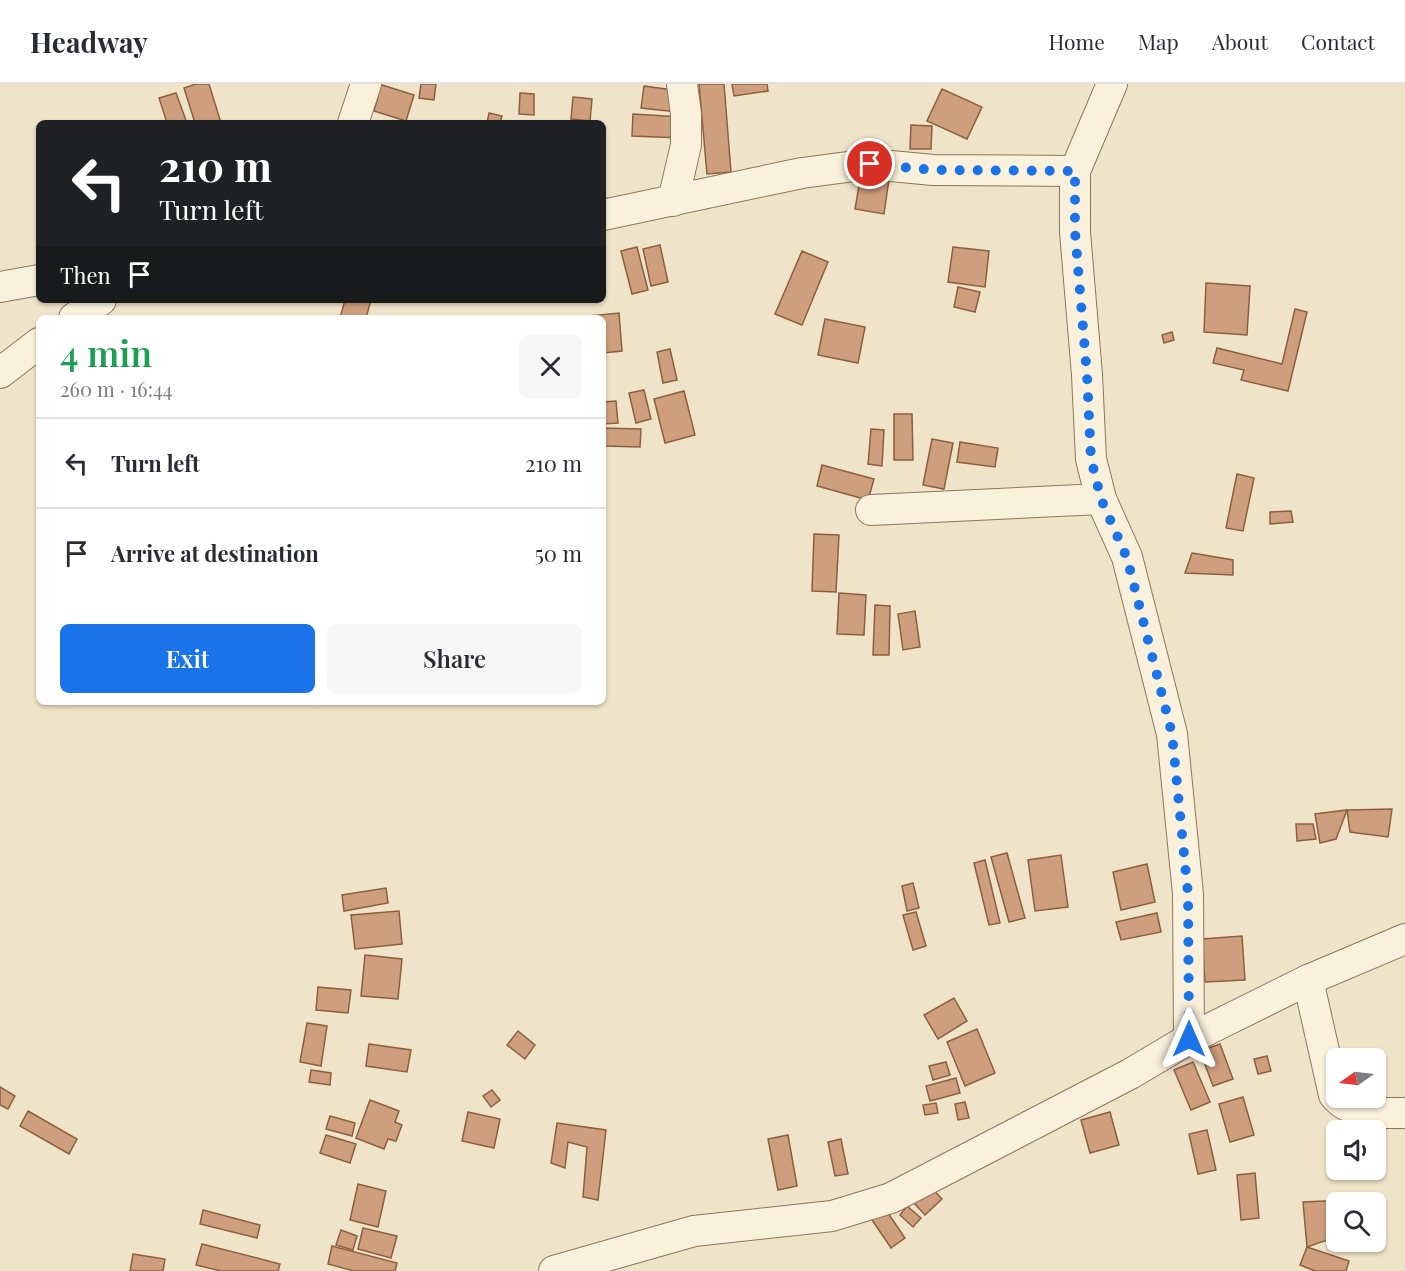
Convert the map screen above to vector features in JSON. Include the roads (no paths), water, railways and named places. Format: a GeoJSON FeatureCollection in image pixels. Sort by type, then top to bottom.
{"type":"FeatureCollection","features":[{"type":"Feature","properties":{"kind":"street"},"geometry":{"type":"LineString","coordinates":[[354,120],[366,84]]}},
{"type":"Feature","properties":{"kind":"street"},"geometry":{"type":"LineString","coordinates":[[673,201],[686,145],[686,114],[682,84]]}},
{"type":"Feature","properties":{"kind":"street"},"geometry":{"type":"LineString","coordinates":[[1112,84],[1075,171],[1075,232],[1087,375],[1091,459],[1101,499],[1127,558],[1172,734],[1188,894],[1189,1039]]}},
{"type":"Feature","properties":{"kind":"street"},"geometry":{"type":"LineString","coordinates":[[606,214],[802,173],[870,164],[933,170],[1075,171]]}},
{"type":"Feature","properties":{"kind":"street"},"geometry":{"type":"LineString","coordinates":[[0,287],[36,281]]}},
{"type":"Feature","properties":{"kind":"street"},"geometry":{"type":"LineString","coordinates":[[78,315],[96,303]]}},
{"type":"Feature","properties":{"kind":"street"},"geometry":{"type":"LineString","coordinates":[[0,373],[36,345]]}},
{"type":"Feature","properties":{"kind":"street"},"geometry":{"type":"LineString","coordinates":[[871,510],[1101,499]]}},
{"type":"Feature","properties":{"kind":"street"},"geometry":{"type":"LineString","coordinates":[[554,1271],[694,1231],[832,1216],[891,1198],[1130,1074],[1189,1039],[1308,980],[1405,939]]}},
{"type":"Feature","properties":{"kind":"street"},"geometry":{"type":"LineString","coordinates":[[1308,980],[1337,1100],[1356,1110],[1405,1113]]}}]}
